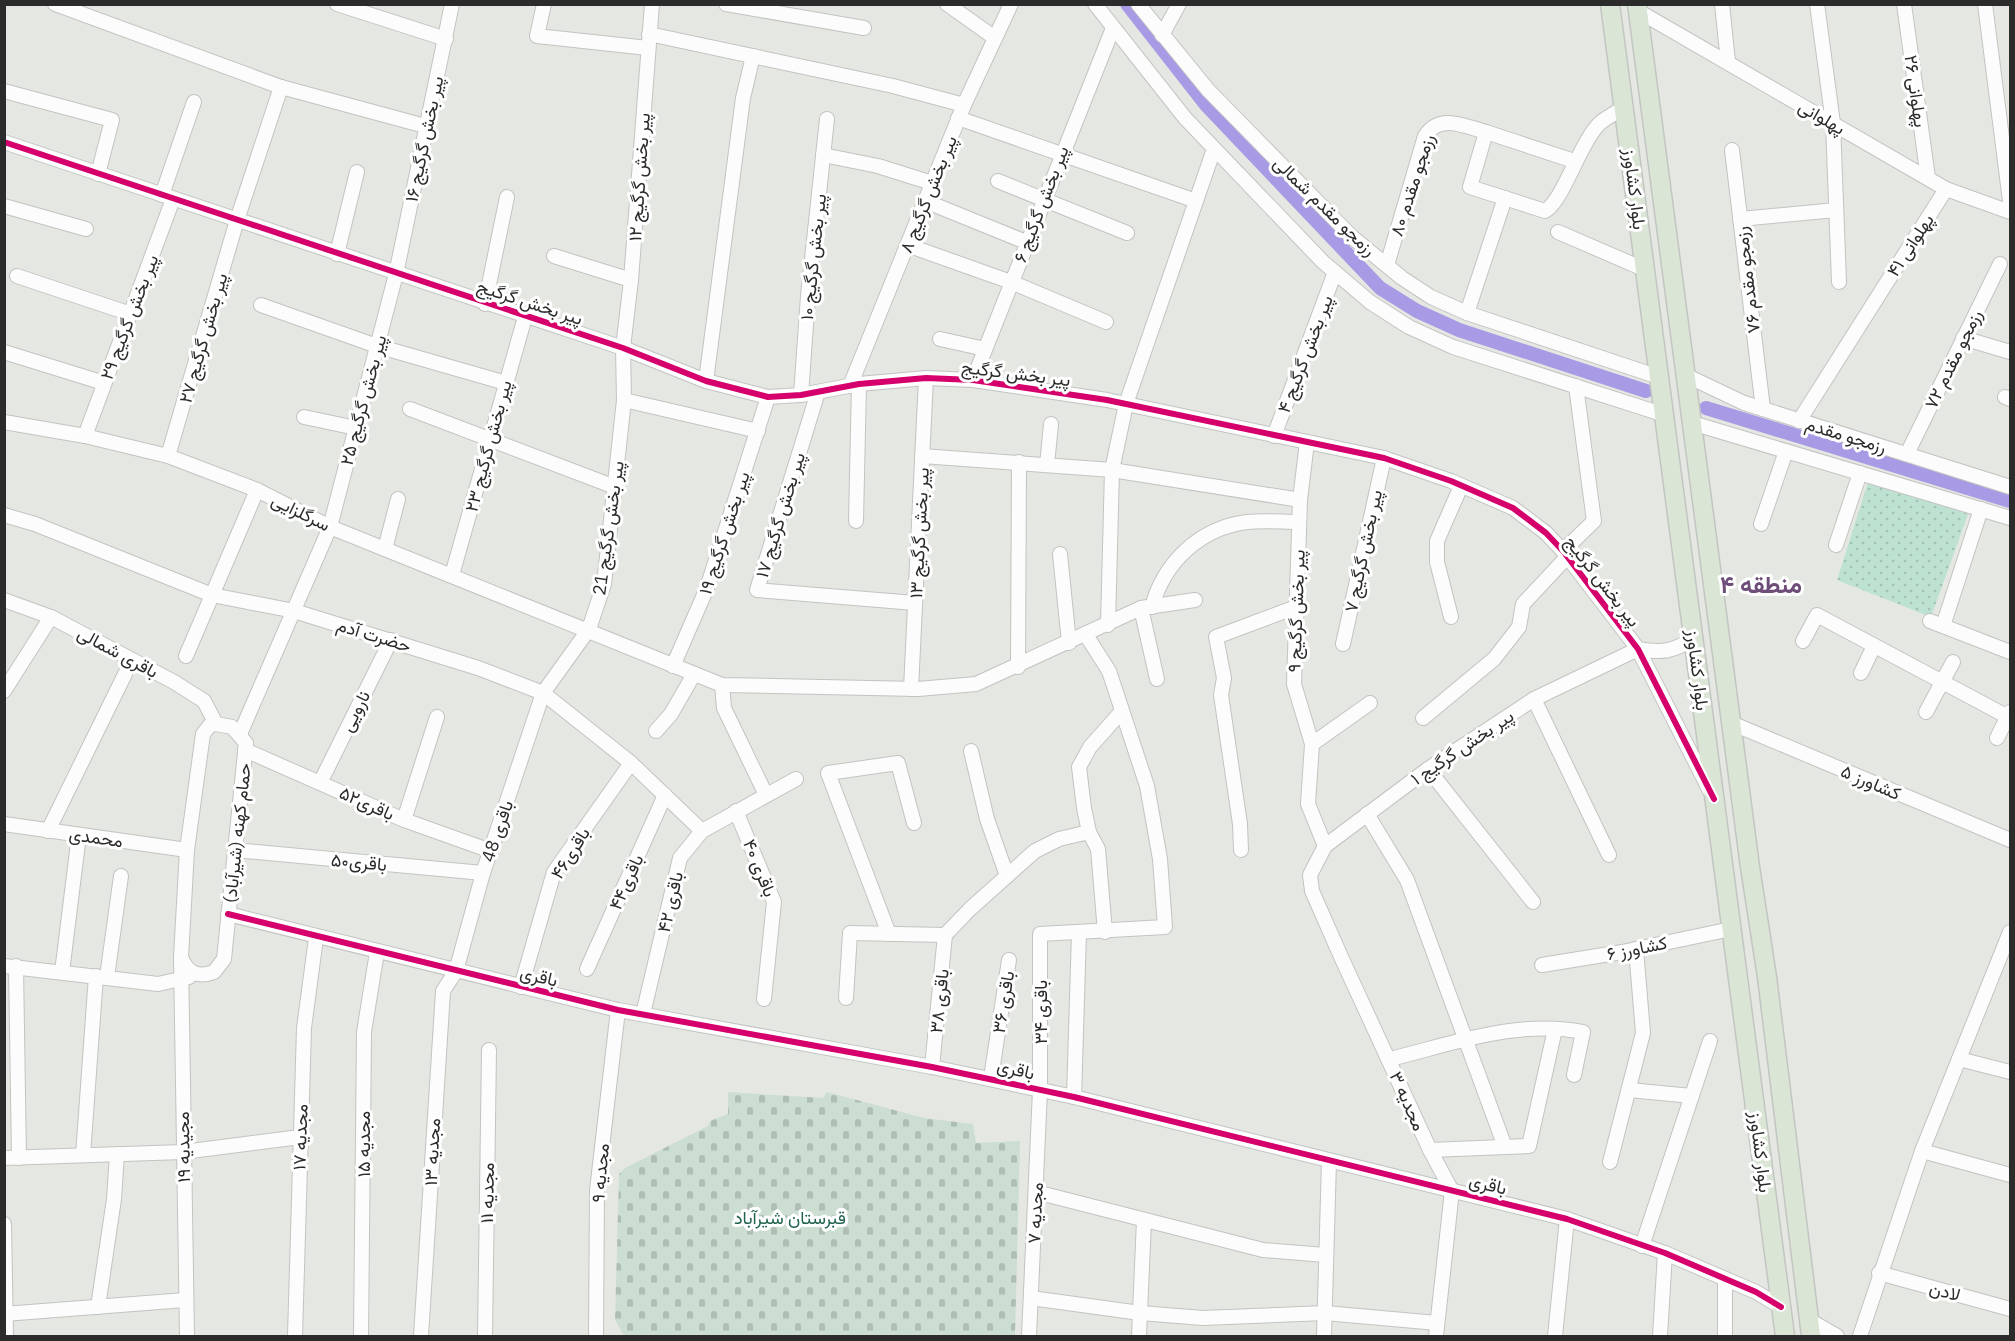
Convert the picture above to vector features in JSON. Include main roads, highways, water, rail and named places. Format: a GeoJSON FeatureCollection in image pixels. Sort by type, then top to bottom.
{"type":"FeatureCollection","features":[{"type":"Feature","properties":{"kind":"main road","name":"بلوار کشاورز"},"geometry":{"type":"LineString","coordinates":[[1610,4],[1785,1336]]}},
{"type":"Feature","properties":{"kind":"main road","name":"بلوار کشاورز"},"geometry":{"type":"LineString","coordinates":[[1638,8],[1731,723],[1767,976],[1810,1328]]}},
{"type":"Feature","properties":{"kind":"main road"},"geometry":{"type":"LineString","coordinates":[[1646,270],[1672,267]]}},
{"type":"Feature","properties":{"kind":"waterway"},"geometry":{"type":"LineString","coordinates":[[1127,4],[1206,105],[1380,288],[1417,311],[1459,330],[1646,391]]}},
{"type":"Feature","properties":{"kind":"waterway"},"geometry":{"type":"LineString","coordinates":[[1706,408],[2010,501]]}},
{"type":"Feature","properties":{"kind":"district","name":"منطقه ۴"},"geometry":{"type":"Point","coordinates":[1761,584]}},
{"type":"Feature","properties":{"kind":"park label","name":"قبرستان شیرآباد"},"geometry":{"type":"Point","coordinates":[790,1217]}}]}
